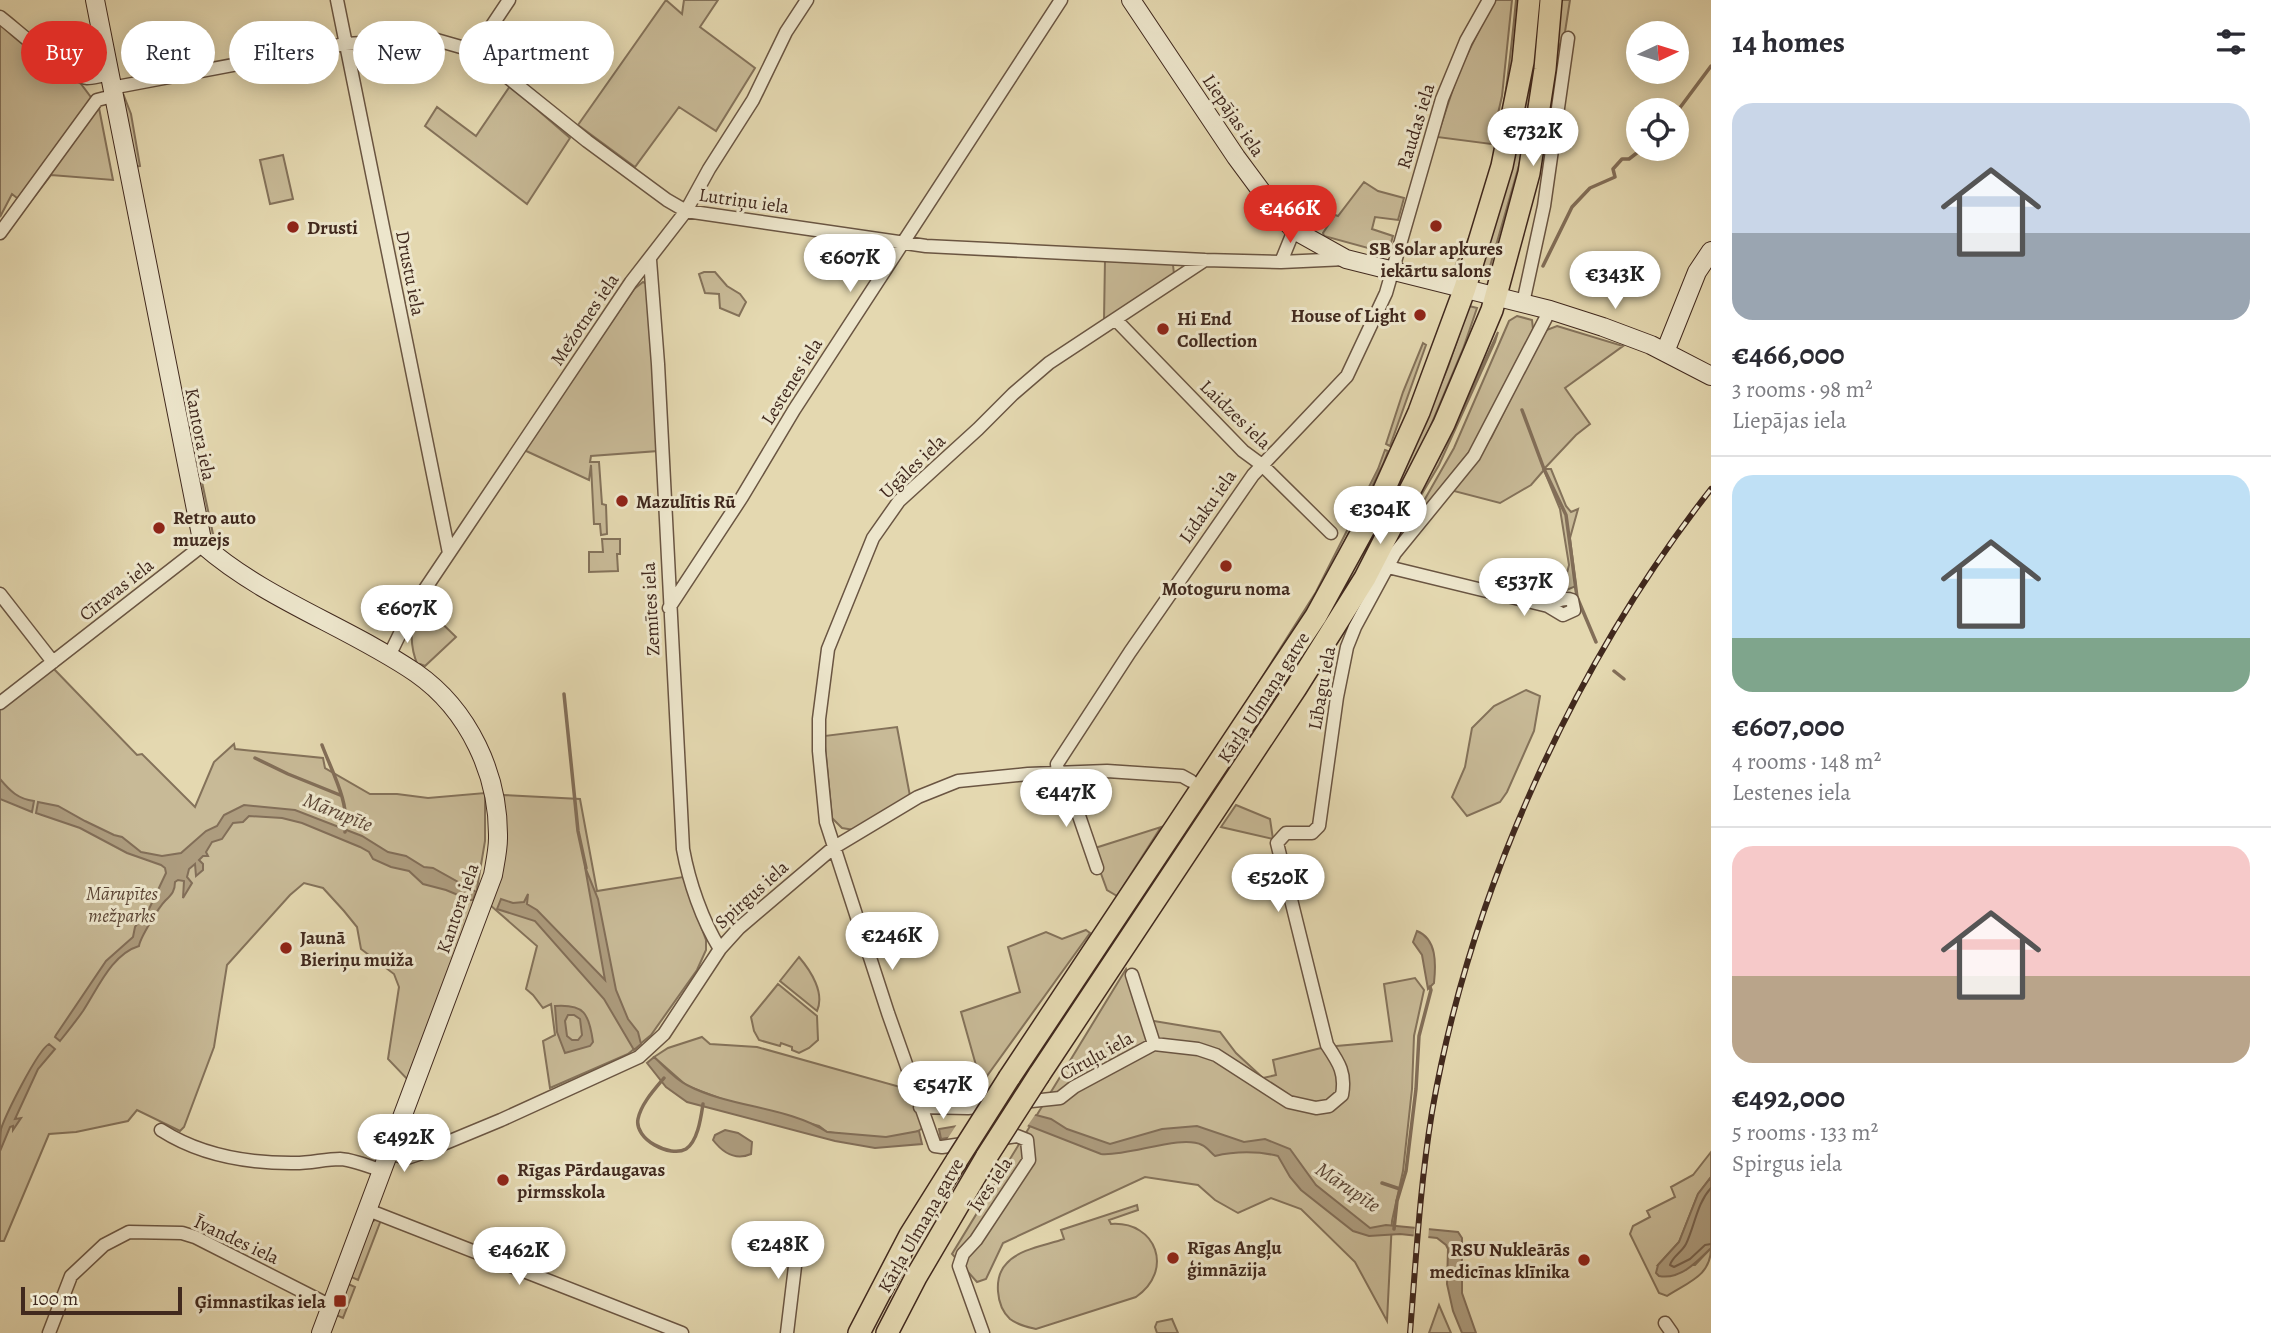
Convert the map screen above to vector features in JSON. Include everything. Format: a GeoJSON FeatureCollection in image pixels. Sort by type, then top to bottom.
{"type":"FeatureCollection","features":[{"type":"Feature","properties":{"kind":"highway","name":"Kārļa Ulmaņa gatve"},"geometry":{"type":"LineString","coordinates":[[859,1333],[910,1235],[1009,1078],[1309,628],[1345,568],[1379,501],[1419,412],[1465,288],[1502,166],[1523,62],[1529,0]]}},
{"type":"Feature","properties":{"kind":"highway","name":"Kārļa Ulmaņa gatve"},"geometry":{"type":"LineString","coordinates":[[887,1333],[916,1277],[987,1156],[1296,688],[1365,578],[1444,424],[1496,296],[1529,173],[1545,69],[1552,0]]}},
{"type":"Feature","properties":{"kind":"main road","name":"Kantora iela"},"geometry":{"type":"LineString","coordinates":[[95,0],[203,545],[247,580],[418,675],[447,701],[473,738],[492,783],[498,839],[493,875],[321,1333]]}},
{"type":"Feature","properties":{"kind":"main road","name":"Liepājas iela"},"geometry":{"type":"LineString","coordinates":[[1130,0],[1236,157],[1273,207],[1294,230],[1346,259],[1550,310],[1603,327],[1665,352],[1711,376]]}},
{"type":"Feature","properties":{"kind":"main road"},"geometry":{"type":"LineString","coordinates":[[1665,352],[1697,272],[1711,251]]}},
{"type":"Feature","properties":{"kind":"street","name":"Drustu iela"},"geometry":{"type":"LineString","coordinates":[[337,0],[449,553]]}},
{"type":"Feature","properties":{"kind":"street"},"geometry":{"type":"LineString","coordinates":[[495,21],[509,0]]}},
{"type":"Feature","properties":{"kind":"street","name":"Mežotnes iela"},"geometry":{"type":"LineString","coordinates":[[388,656],[413,607],[449,553],[631,282],[686,211],[704,176],[753,100],[786,32],[807,0]]}},
{"type":"Feature","properties":{"kind":"street","name":"Lestenes iela"},"geometry":{"type":"LineString","coordinates":[[669,608],[742,497],[794,410],[1061,0]]}},
{"type":"Feature","properties":{"kind":"street","name":"Raudas iela"},"geometry":{"type":"LineString","coordinates":[[1392,269],[1442,99],[1466,41],[1489,0]]}},
{"type":"Feature","properties":{"kind":"street"},"geometry":{"type":"LineString","coordinates":[[0,17],[64,68],[79,76],[111,86],[97,100],[0,233]]}},
{"type":"Feature","properties":{"kind":"street"},"geometry":{"type":"LineString","coordinates":[[1523,303],[1544,206],[1568,38]]}},
{"type":"Feature","properties":{"kind":"street","name":"Lutriņu iela"},"geometry":{"type":"LineString","coordinates":[[111,86],[345,44],[433,39],[459,46]]}},
{"type":"Feature","properties":{"kind":"street","name":"Lutriņu iela"},"geometry":{"type":"LineString","coordinates":[[516,84],[587,141],[686,211],[926,246],[1205,260],[1281,262],[1346,259]]}},
{"type":"Feature","properties":{"kind":"street"},"geometry":{"type":"LineString","coordinates":[[1281,262],[1294,230]]}},
{"type":"Feature","properties":{"kind":"street","name":"Zemītes iela"},"geometry":{"type":"LineString","coordinates":[[650,260],[658,364],[683,849],[696,895],[719,949]]}},
{"type":"Feature","properties":{"kind":"street","name":"Ugāles iela"},"geometry":{"type":"LineString","coordinates":[[935,1146],[826,822],[819,751],[821,687],[828,649],[873,538],[899,501],[1049,363],[1205,260]]}},
{"type":"Feature","properties":{"kind":"street","name":"Līdaku iela"},"geometry":{"type":"LineString","coordinates":[[1058,772],[1057,764],[1130,652],[1252,475],[1342,383],[1386,293],[1392,269]]}},
{"type":"Feature","properties":{"kind":"street","name":"Lībagu iela"},"geometry":{"type":"LineString","coordinates":[[1327,1045],[1277,843],[1286,833],[1312,833],[1319,826],[1337,697],[1347,647],[1388,567],[1429,509],[1474,456],[1550,310]]}},
{"type":"Feature","properties":{"kind":"street","name":"Laidzes iela"},"geometry":{"type":"LineString","coordinates":[[1115,320],[1243,451],[1262,465],[1331,533]]}},
{"type":"Feature","properties":{"kind":"street","name":"Cīravas iela"},"geometry":{"type":"LineString","coordinates":[[0,703],[203,545]]}},
{"type":"Feature","properties":{"kind":"street"},"geometry":{"type":"LineString","coordinates":[[1388,567],[1548,606]]}},
{"type":"Feature","properties":{"kind":"street"},"geometry":{"type":"LineString","coordinates":[[0,594],[52,662]]}},
{"type":"Feature","properties":{"kind":"street","name":"Spirgus iela"},"geometry":{"type":"LineString","coordinates":[[388,1153],[407,1157],[419,1154],[639,1057],[664,1034],[719,949],[762,907],[833,848],[934,789],[958,781],[1058,772],[1107,771],[1170,775],[1182,776],[1191,781]]}},
{"type":"Feature","properties":{"kind":"street"},"geometry":{"type":"LineString","coordinates":[[1058,772],[1066,778],[1097,868]]}},
{"type":"Feature","properties":{"kind":"street"},"geometry":{"type":"LineString","coordinates":[[1132,975],[1154,1044]]}},
{"type":"Feature","properties":{"kind":"street","name":"Cīruļu iela"},"geometry":{"type":"LineString","coordinates":[[920,1107],[968,1108],[1060,1098],[1074,1087],[1154,1044],[1198,1049],[1216,1055],[1289,1102],[1315,1108],[1329,1106],[1342,1095],[1345,1079],[1341,1066],[1327,1045]]}},
{"type":"Feature","properties":{"kind":"street"},"geometry":{"type":"LineString","coordinates":[[162,1130],[186,1144],[230,1157],[294,1164],[339,1159],[382,1171]]}},
{"type":"Feature","properties":{"kind":"street","name":"Īves iela"},"geometry":{"type":"LineString","coordinates":[[935,1146],[1008,1135],[1027,1140],[1029,1160],[976,1240],[963,1254],[959,1266],[983,1333]]}},
{"type":"Feature","properties":{"kind":"street"},"geometry":{"type":"LineString","coordinates":[[368,1210],[682,1333]]}},
{"type":"Feature","properties":{"kind":"street","name":"Īvandes iela"},"geometry":{"type":"LineString","coordinates":[[49,1333],[71,1276],[95,1251],[129,1232],[183,1233],[195,1237],[331,1306]]}},
{"type":"Feature","properties":{"kind":"street"},"geometry":{"type":"LineString","coordinates":[[788,1333],[799,1233]]}},
{"type":"Feature","properties":{"kind":"green space"},"geometry":{"type":"Polygon","coordinates":[[[666,0],[682,14],[684,0],[718,0],[700,27],[755,68],[716,131],[679,107],[635,167],[578,125],[607,84],[614,84],[614,74],[666,0]]]}},
{"type":"Feature","properties":{"kind":"green space"},"geometry":{"type":"Polygon","coordinates":[[[1494,0],[1512,0],[1502,96],[1491,144],[1437,137],[1459,71],[1494,0]]]}},
{"type":"Feature","properties":{"kind":"green space"},"geometry":{"type":"Polygon","coordinates":[[[1516,0],[1522,0],[1504,129],[1486,188],[1505,101],[1516,0]]]}},
{"type":"Feature","properties":{"kind":"green space"},"geometry":{"type":"Polygon","coordinates":[[[1536,0],[1545,0],[1520,162],[1487,277],[1480,275],[1536,0]]]}},
{"type":"Feature","properties":{"kind":"green space"},"geometry":{"type":"Polygon","coordinates":[[[1559,0],[1570,0],[1565,32],[1557,52],[1559,0]]]}},
{"type":"Feature","properties":{"kind":"green space"},"geometry":{"type":"Polygon","coordinates":[[[0,23],[21,39],[21,84],[81,84],[99,108],[113,180],[51,175],[27,206],[12,194],[0,217],[0,23]]]}},
{"type":"Feature","properties":{"kind":"green space"},"geometry":{"type":"Polygon","coordinates":[[[510,86],[570,138],[527,204],[425,126],[437,107],[476,136],[510,86]]]}},
{"type":"Feature","properties":{"kind":"green space"},"geometry":{"type":"Polygon","coordinates":[[[124,96],[131,114],[140,166],[135,167],[122,99],[124,96]]]}},
{"type":"Feature","properties":{"kind":"green space"},"geometry":{"type":"Polygon","coordinates":[[[283,155],[293,199],[270,204],[260,160],[283,155]]]}},
{"type":"Feature","properties":{"kind":"green space"},"geometry":{"type":"Polygon","coordinates":[[[1364,182],[1378,191],[1404,198],[1398,220],[1375,217],[1372,229],[1393,236],[1386,253],[1324,236],[1323,233],[1364,182]]]}},
{"type":"Feature","properties":{"kind":"green space"},"geometry":{"type":"Polygon","coordinates":[[[1480,208],[1469,246],[1459,267],[1456,264],[1480,208]]]}},
{"type":"Feature","properties":{"kind":"green space"},"geometry":{"type":"Polygon","coordinates":[[[1105,259],[1168,262],[1173,265],[1174,274],[1104,320],[1105,259]]]}},
{"type":"Feature","properties":{"kind":"green space"},"geometry":{"type":"Polygon","coordinates":[[[715,272],[727,286],[740,294],[746,302],[739,316],[720,308],[719,294],[705,293],[699,274],[715,272]]]}},
{"type":"Feature","properties":{"kind":"green space"},"geometry":{"type":"Polygon","coordinates":[[[643,282],[647,284],[658,451],[591,456],[590,462],[599,462],[602,504],[606,505],[607,534],[601,535],[600,524],[594,524],[591,465],[589,480],[524,450],[634,289],[643,282]]]}},
{"type":"Feature","properties":{"kind":"green space"},"geometry":{"type":"Polygon","coordinates":[[[1469,306],[1477,308],[1463,349],[1421,449],[1354,582],[1029,1075],[1020,1076],[1418,438],[1448,367],[1469,306]]]}},
{"type":"Feature","properties":{"kind":"green space"},"geometry":{"type":"Polygon","coordinates":[[[1517,316],[1532,320],[1533,329],[1528,344],[1475,445],[1409,527],[1454,448],[1509,321],[1517,316]]]}},
{"type":"Feature","properties":{"kind":"green space"},"geometry":{"type":"Polygon","coordinates":[[[1557,326],[1623,346],[1565,388],[1590,424],[1544,469],[1551,469],[1571,512],[1578,509],[1570,538],[1576,586],[1562,592],[1554,585],[1556,575],[1566,577],[1569,565],[1560,509],[1544,470],[1531,485],[1500,503],[1450,490],[1491,438],[1544,331],[1557,326]]]}},
{"type":"Feature","properties":{"kind":"green space"},"geometry":{"type":"Polygon","coordinates":[[[1498,332],[1439,465],[1401,529],[1448,440],[1498,332]]]}},
{"type":"Feature","properties":{"kind":"green space"},"geometry":{"type":"Polygon","coordinates":[[[1423,343],[1426,345],[1390,446],[1386,444],[1423,343]]]}},
{"type":"Feature","properties":{"kind":"green space"},"geometry":{"type":"Polygon","coordinates":[[[1385,450],[1388,451],[1383,464],[1317,598],[1228,731],[1316,592],[1385,450]]]}},
{"type":"Feature","properties":{"kind":"green space"},"geometry":{"type":"Polygon","coordinates":[[[198,463],[213,534],[211,536],[206,528],[194,464],[198,463]]]}},
{"type":"Feature","properties":{"kind":"green space"},"geometry":{"type":"Polygon","coordinates":[[[602,539],[620,539],[618,571],[589,572],[589,552],[603,552],[602,539]]]}},
{"type":"Feature","properties":{"kind":"green space"},"geometry":{"type":"Polygon","coordinates":[[[420,602],[456,637],[425,666],[418,666],[412,642],[414,618],[420,602]]]}},
{"type":"Feature","properties":{"kind":"green space","name":"Mārupītes mežparks"},"geometry":{"type":"Polygon","coordinates":[[[53,668],[137,755],[142,754],[195,807],[214,762],[234,744],[235,749],[323,758],[325,768],[370,794],[428,798],[485,793],[485,841],[475,901],[408,1080],[388,1059],[399,987],[394,974],[361,949],[357,927],[323,888],[304,883],[227,965],[214,1047],[184,1127],[180,1131],[137,1110],[128,1121],[76,1132],[49,1134],[4,1241],[0,1241],[0,705],[53,668]]]}},
{"type":"Feature","properties":{"kind":"green space"},"geometry":{"type":"Polygon","coordinates":[[[1526,690],[1540,696],[1534,731],[1507,792],[1500,802],[1467,816],[1452,797],[1465,767],[1472,728],[1494,706],[1526,690]]]}},
{"type":"Feature","properties":{"kind":"green space"},"geometry":{"type":"Polygon","coordinates":[[[897,727],[910,796],[854,830],[842,828],[832,818],[824,736],[897,727]]]}},
{"type":"Feature","properties":{"kind":"green space"},"geometry":{"type":"Polygon","coordinates":[[[503,795],[580,799],[597,891],[683,877],[706,940],[706,950],[697,970],[651,1035],[628,1054],[550,1088],[543,1041],[555,1035],[551,1004],[543,1008],[526,989],[537,946],[490,905],[504,851],[503,795]]]}},
{"type":"Feature","properties":{"kind":"green space"},"geometry":{"type":"Polygon","coordinates":[[[1236,805],[1270,819],[1273,839],[1221,827],[1236,805]]]}},
{"type":"Feature","properties":{"kind":"green space"},"geometry":{"type":"Polygon","coordinates":[[[1161,827],[1117,896],[1107,890],[1092,849],[1161,827]]]}},
{"type":"Feature","properties":{"kind":"green space"},"geometry":{"type":"Polygon","coordinates":[[[1086,930],[1090,933],[969,1105],[927,1102],[916,1089],[981,1083],[961,1012],[1020,992],[1008,947],[1046,932],[1062,939],[1086,930]]]}},
{"type":"Feature","properties":{"kind":"green space"},"geometry":{"type":"Polygon","coordinates":[[[799,957],[812,975],[818,990],[817,1011],[780,981],[799,957]]]}},
{"type":"Feature","properties":{"kind":"green space"},"geometry":{"type":"Polygon","coordinates":[[[1126,969],[1143,1021],[1220,1032],[1236,1053],[1263,1078],[1276,1075],[1273,1060],[1325,1047],[1392,1041],[1384,984],[1415,978],[1424,990],[1414,1036],[1412,1089],[1403,1171],[1392,1221],[1387,1321],[1355,1262],[1301,1209],[1271,1198],[1238,1213],[1215,1200],[1198,1185],[1145,1177],[1003,1243],[986,1279],[977,1282],[952,1254],[1126,969]]]}},
{"type":"Feature","properties":{"kind":"green space"},"geometry":{"type":"Polygon","coordinates":[[[778,984],[817,1016],[818,1040],[799,1053],[781,1043],[780,1046],[759,1040],[754,1031],[751,1017],[778,984]]]}},
{"type":"Feature","properties":{"kind":"green space"},"geometry":{"type":"Polygon","coordinates":[[[702,1037],[710,1044],[757,1047],[911,1090],[924,1127],[914,1133],[890,1138],[827,1132],[819,1126],[727,1101],[687,1086],[654,1057],[668,1048],[702,1037]]]}},
{"type":"Feature","properties":{"kind":"green space"},"geometry":{"type":"Polygon","coordinates":[[[1711,1152],[1711,1177],[1698,1194],[1679,1242],[1658,1265],[1695,1265],[1711,1248],[1710,1258],[1703,1272],[1667,1296],[1659,1293],[1630,1234],[1633,1226],[1650,1217],[1647,1211],[1675,1197],[1671,1187],[1693,1175],[1711,1152]]]}},
{"type":"Feature","properties":{"kind":"green space"},"geometry":{"type":"Polygon","coordinates":[[[1137,1205],[1138,1210],[1109,1220],[1111,1224],[1127,1225],[1140,1230],[1155,1250],[1155,1274],[1148,1286],[1136,1297],[1036,1329],[1010,1319],[999,1299],[998,1283],[1003,1269],[1012,1258],[1064,1239],[1061,1230],[1137,1205]]]}},
{"type":"Feature","properties":{"kind":"green space"},"geometry":{"type":"Polygon","coordinates":[[[375,1220],[381,1220],[358,1280],[349,1276],[375,1220]]]}},
{"type":"Feature","properties":{"kind":"green space"},"geometry":{"type":"Polygon","coordinates":[[[346,1283],[355,1287],[343,1318],[336,1315],[346,1283]]]}},
{"type":"Feature","properties":{"kind":"green space"},"geometry":{"type":"Polygon","coordinates":[[[1439,1305],[1451,1333],[1429,1333],[1439,1305]]]}},
{"type":"Feature","properties":{"kind":"green space"},"geometry":{"type":"Polygon","coordinates":[[[1172,1319],[1178,1333],[1157,1333],[1157,1322],[1172,1319]]]}},
{"type":"Feature","properties":{"kind":"water"},"geometry":{"type":"Polygon","coordinates":[[[0,779],[15,794],[34,801],[32,812],[0,799],[0,779]]]}},
{"type":"Feature","properties":{"kind":"water"},"geometry":{"type":"Polygon","coordinates":[[[38,802],[58,806],[122,837],[141,852],[162,856],[181,853],[206,831],[217,826],[224,815],[244,805],[295,810],[362,836],[388,852],[406,856],[424,867],[433,868],[476,892],[473,900],[470,900],[423,884],[409,871],[373,859],[369,852],[360,847],[302,823],[282,818],[249,816],[243,822],[233,823],[222,839],[212,842],[206,852],[208,856],[199,860],[203,864],[203,870],[196,876],[195,864],[189,869],[187,877],[192,883],[183,898],[184,881],[175,882],[172,893],[154,916],[139,946],[129,950],[113,964],[60,1041],[56,1035],[106,961],[133,937],[135,927],[149,909],[166,873],[161,865],[127,853],[80,828],[36,813],[38,802]]]}},
{"type":"Feature","properties":{"kind":"water"},"geometry":{"type":"Polygon","coordinates":[[[585,867],[598,899],[616,990],[628,1019],[638,1032],[641,1044],[634,1050],[604,999],[535,921],[497,909],[501,899],[513,903],[524,902],[528,894],[527,904],[537,910],[605,980],[585,867]]]}},
{"type":"Feature","properties":{"kind":"water"},"geometry":{"type":"Polygon","coordinates":[[[1417,931],[1428,940],[1434,953],[1434,983],[1428,989],[1422,955],[1413,942],[1417,931]]]}},
{"type":"Feature","properties":{"kind":"water"},"geometry":{"type":"Polygon","coordinates":[[[555,1006],[573,1007],[587,1017],[593,1042],[590,1046],[565,1053],[557,1032],[555,1006]],[[568,1015],[565,1021],[567,1036],[578,1040],[582,1035],[580,1019],[568,1015]]]}},
{"type":"Feature","properties":{"kind":"water"},"geometry":{"type":"Polygon","coordinates":[[[49,1044],[55,1049],[38,1069],[15,1119],[21,1118],[13,1130],[13,1126],[10,1127],[0,1151],[1,1129],[9,1110],[30,1070],[49,1044]]]}},
{"type":"Feature","properties":{"kind":"water"},"geometry":{"type":"Polygon","coordinates":[[[654,1057],[673,1076],[704,1093],[794,1117],[827,1132],[886,1137],[919,1131],[922,1144],[875,1148],[835,1141],[687,1102],[666,1087],[647,1063],[654,1057]]]}},
{"type":"Feature","properties":{"kind":"water"},"geometry":{"type":"Polygon","coordinates":[[[1022,1115],[1051,1119],[1067,1129],[1110,1144],[1162,1129],[1197,1126],[1244,1142],[1265,1139],[1290,1149],[1316,1185],[1370,1228],[1386,1225],[1458,1232],[1462,1238],[1462,1293],[1476,1333],[1462,1333],[1453,1311],[1447,1284],[1446,1245],[1437,1238],[1400,1234],[1369,1236],[1353,1231],[1301,1190],[1278,1156],[1247,1152],[1215,1156],[1206,1147],[1193,1142],[1101,1154],[1027,1125],[941,1139],[939,1129],[1022,1115]]]}},
{"type":"Feature","properties":{"kind":"water"},"geometry":{"type":"Polygon","coordinates":[[[725,1130],[738,1133],[752,1142],[751,1154],[740,1157],[721,1149],[713,1140],[715,1135],[725,1130]]]}},
{"type":"Feature","properties":{"kind":"water"},"geometry":{"type":"Polygon","coordinates":[[[1711,1177],[1711,1248],[1681,1273],[1659,1276],[1656,1273],[1658,1265],[1679,1242],[1698,1194],[1711,1177]]]}},
{"type":"Feature","properties":{"kind":"pier"},"geometry":{"type":"Polygon","coordinates":[[[1037,1112],[1026,1128],[1010,1127],[946,1141],[959,1121],[1037,1112]]]}},
{"type":"Feature","properties":{"kind":"pier"},"geometry":{"type":"Polygon","coordinates":[[[1415,1226],[1429,1227],[1428,1241],[1413,1240],[1415,1226]]]}},
{"type":"Feature","properties":{"kind":"waterway"},"geometry":{"type":"LineString","coordinates":[[1687,98],[1711,66]]}},
{"type":"Feature","properties":{"kind":"waterway"},"geometry":{"type":"LineString","coordinates":[[1543,266],[1572,207],[1590,188],[1615,177],[1613,169],[1622,159],[1626,159]]}},
{"type":"Feature","properties":{"kind":"waterway"},"geometry":{"type":"LineString","coordinates":[[1522,410],[1544,469],[1566,515],[1577,597],[1596,642]]}},
{"type":"Feature","properties":{"kind":"waterway"},"geometry":{"type":"LineString","coordinates":[[1614,671],[1624,679]]}},
{"type":"Feature","properties":{"kind":"waterway"},"geometry":{"type":"LineString","coordinates":[[564,694],[578,831],[586,868]]}},
{"type":"Feature","properties":{"kind":"waterway","name":"Mārupīte"},"geometry":{"type":"LineString","coordinates":[[322,745],[343,799],[345,832]]}},
{"type":"Feature","properties":{"kind":"waterway","name":"Mārupīte"},"geometry":{"type":"LineString","coordinates":[[255,758],[340,795]]}},
{"type":"Feature","properties":{"kind":"waterway"},"geometry":{"type":"LineString","coordinates":[[1394,1229],[1397,1201],[1406,1171],[1419,1036],[1430,987]]}},
{"type":"Feature","properties":{"kind":"waterway"},"geometry":{"type":"LineString","coordinates":[[664,1078],[645,1103],[638,1119],[642,1133],[654,1145],[671,1151],[686,1149],[696,1135],[703,1104]]}},
{"type":"Feature","properties":{"kind":"waterway","name":"Mārupīte"},"geometry":{"type":"LineString","coordinates":[[1382,1183],[1400,1189]]}},
{"type":"Feature","properties":{"kind":"railway"},"geometry":{"type":"LineString","coordinates":[[1410,1333],[1421,1194],[1432,1112],[1449,1029],[1472,946],[1501,864],[1534,784],[1615,629],[1661,557],[1711,489]]}},
{"type":"Feature","properties":{"kind":"place","name":"SB Solar apkures iekārtu salons"},"geometry":{"type":"Point","coordinates":[1436,226]}},
{"type":"Feature","properties":{"kind":"place","name":"Drusti"},"geometry":{"type":"Point","coordinates":[293,227]}},
{"type":"Feature","properties":{"kind":"place","name":"House of Light"},"geometry":{"type":"Point","coordinates":[1420,315]}},
{"type":"Feature","properties":{"kind":"place","name":"Hi End Collection"},"geometry":{"type":"Point","coordinates":[1163,329]}},
{"type":"Feature","properties":{"kind":"place","name":"Mazulītis Rū"},"geometry":{"type":"Point","coordinates":[622,501]}},
{"type":"Feature","properties":{"kind":"place","name":"Retro auto muzejs"},"geometry":{"type":"Point","coordinates":[159,528]}},
{"type":"Feature","properties":{"kind":"place","name":"Motoguru noma"},"geometry":{"type":"Point","coordinates":[1226,566]}},
{"type":"Feature","properties":{"kind":"place","name":"Jaunā Bieriņu muiža"},"geometry":{"type":"Point","coordinates":[286,948]}},
{"type":"Feature","properties":{"kind":"place","name":"Rīgas Pārdaugavas pirmsskola"},"geometry":{"type":"Point","coordinates":[503,1180]}},
{"type":"Feature","properties":{"kind":"place","name":"Rīgas Angļu ģimnāzija"},"geometry":{"type":"Point","coordinates":[1173,1258]}},
{"type":"Feature","properties":{"kind":"place","name":"RSU Nukleārās medicīnas klīnika"},"geometry":{"type":"Point","coordinates":[1584,1260]}},
{"type":"Feature","properties":{"kind":"place","name":"Ģimnastikas iela"},"geometry":{"type":"Point","coordinates":[340,1301]}}]}
